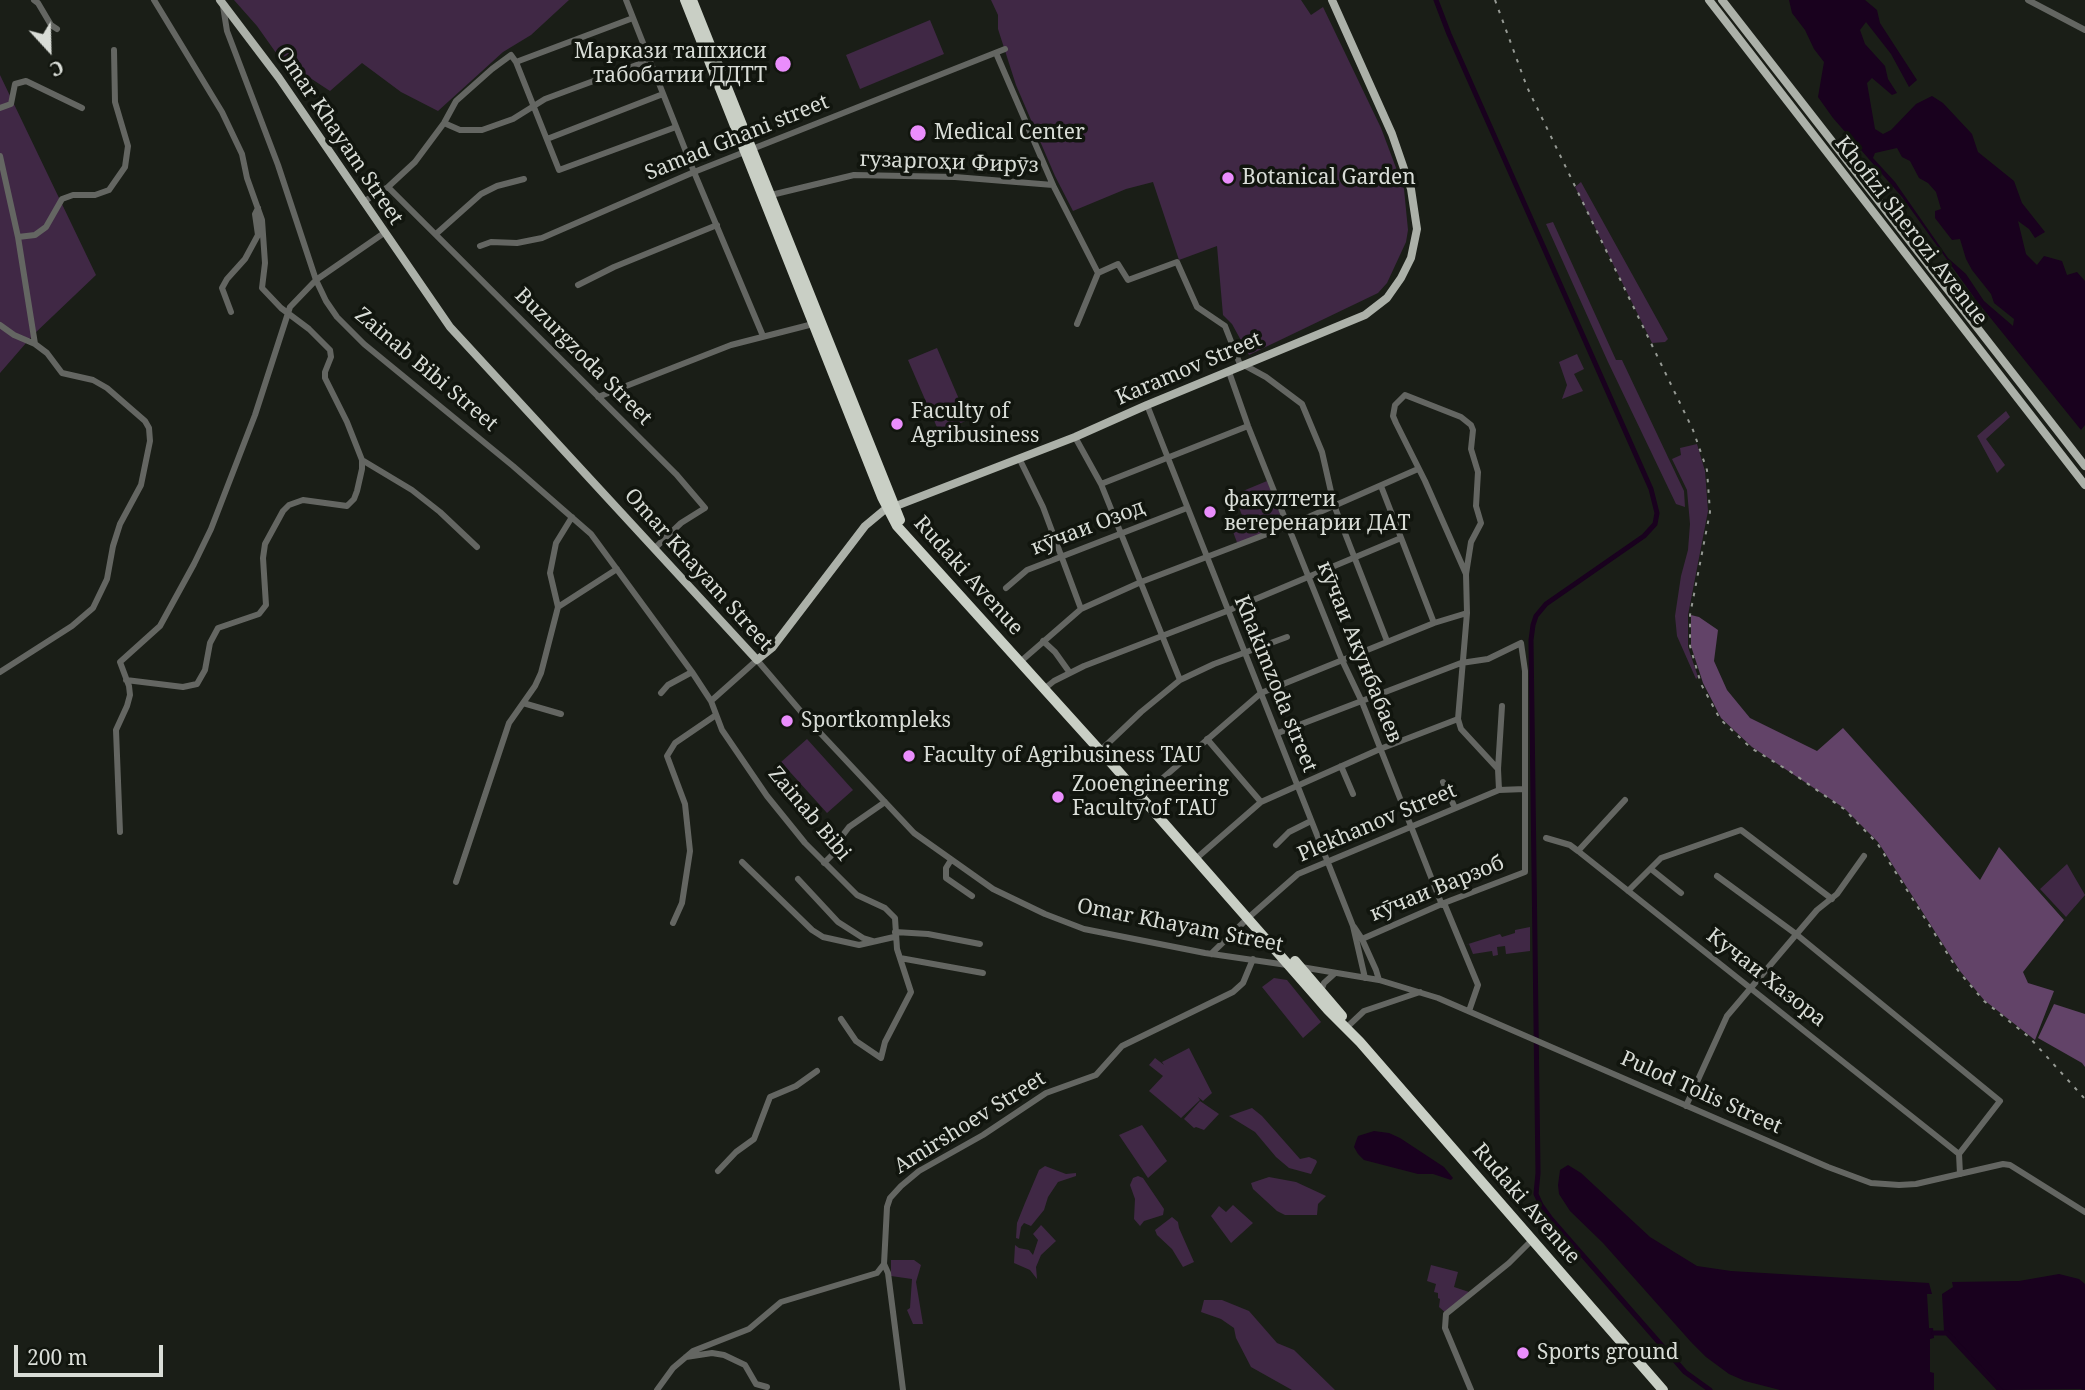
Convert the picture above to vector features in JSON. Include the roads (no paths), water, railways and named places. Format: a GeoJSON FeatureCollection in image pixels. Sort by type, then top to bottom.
{"type":"FeatureCollection","features":[{"type":"Feature","properties":{"kind":"highway","name":"Rudaki Avenue"},"geometry":{"type":"LineString","coordinates":[[685,0],[711,57],[890,508],[908,532],[1295,967],[1663,1390]]}},
{"type":"Feature","properties":{"kind":"highway","name":"Rudaki Avenue"},"geometry":{"type":"LineString","coordinates":[[692,0],[711,57]]}},
{"type":"Feature","properties":{"kind":"highway","name":"Rudaki Avenue"},"geometry":{"type":"LineString","coordinates":[[766,196],[813,324],[822,336]]}},
{"type":"Feature","properties":{"kind":"highway","name":"Rudaki Avenue"},"geometry":{"type":"LineString","coordinates":[[1162,817],[1250,916]]}},
{"type":"Feature","properties":{"kind":"highway","name":"Rudaki Avenue"},"geometry":{"type":"LineString","coordinates":[[1295,967],[1321,991],[1347,1027]]}},
{"type":"Feature","properties":{"kind":"main road","name":"Karamov Street"},"geometry":{"type":"LineString","coordinates":[[757,660],[772,648],[865,526],[890,508],[1075,437],[1365,315],[1387,298],[1411,258],[1417,229],[1411,189],[1392,134],[1332,0]]}},
{"type":"Feature","properties":{"kind":"main road","name":"Khofizi Sherozi Avenue"},"geometry":{"type":"LineString","coordinates":[[1709,0],[2085,485]]}},
{"type":"Feature","properties":{"kind":"main road","name":"Khofizi Sherozi Avenue"},"geometry":{"type":"LineString","coordinates":[[1722,0],[2085,466]]}},
{"type":"Feature","properties":{"kind":"main road","name":"Omar Khayam Street"},"geometry":{"type":"LineString","coordinates":[[221,2],[279,78],[450,327],[757,660]]}},
{"type":"Feature","properties":{"kind":"street"},"geometry":{"type":"LineString","coordinates":[[34,0],[57,29]]}},
{"type":"Feature","properties":{"kind":"street"},"geometry":{"type":"LineString","coordinates":[[126,680],[183,687],[197,684],[205,670],[210,643],[218,628],[259,614],[266,605],[263,558],[265,544],[282,511],[303,500],[341,507],[350,504],[360,480],[362,460],[326,378],[330,350],[309,329],[284,311],[262,288],[265,247],[258,208],[242,154],[222,112],[154,0]]}},
{"type":"Feature","properties":{"kind":"street"},"geometry":{"type":"LineString","coordinates":[[626,0],[763,336]]}},
{"type":"Feature","properties":{"kind":"street"},"geometry":{"type":"LineString","coordinates":[[2028,0],[2085,30]]}},
{"type":"Feature","properties":{"kind":"street","name":"Zainab Bibi Street"},"geometry":{"type":"LineString","coordinates":[[221,2],[226,31],[278,165],[316,281],[337,317],[364,344],[591,534],[711,701]]}},
{"type":"Feature","properties":{"kind":"street"},"geometry":{"type":"LineString","coordinates":[[516,62],[632,18]]}},
{"type":"Feature","properties":{"kind":"street","name":"Samad Ghani street"},"geometry":{"type":"LineString","coordinates":[[480,246],[491,242],[525,243],[542,238],[694,172],[1005,49]]}},
{"type":"Feature","properties":{"kind":"street"},"geometry":{"type":"LineString","coordinates":[[18,237],[34,235],[46,227],[62,199],[73,195],[95,195],[109,190],[125,167],[128,146],[115,102],[114,50]]}},
{"type":"Feature","properties":{"kind":"street"},"geometry":{"type":"LineString","coordinates":[[996,53],[1053,185],[1098,273]]}},
{"type":"Feature","properties":{"kind":"street"},"geometry":{"type":"LineString","coordinates":[[363,202],[388,187],[415,162],[444,123],[456,101],[511,55],[559,170],[676,127]]}},
{"type":"Feature","properties":{"kind":"street"},"geometry":{"type":"LineString","coordinates":[[444,123],[469,132],[482,130],[513,119],[533,105],[650,60]]}},
{"type":"Feature","properties":{"kind":"street"},"geometry":{"type":"LineString","coordinates":[[0,108],[11,104],[15,84],[26,81],[82,108]]}},
{"type":"Feature","properties":{"kind":"street"},"geometry":{"type":"LineString","coordinates":[[547,139],[663,94]]}},
{"type":"Feature","properties":{"kind":"street"},"geometry":{"type":"LineString","coordinates":[[0,156],[18,237],[35,344]]}},
{"type":"Feature","properties":{"kind":"street","name":"гузаргоҳи Фирӯз"},"geometry":{"type":"LineString","coordinates":[[766,196],[858,175],[955,177],[1053,185]]}},
{"type":"Feature","properties":{"kind":"street"},"geometry":{"type":"LineString","coordinates":[[436,234],[481,194],[497,186],[524,179]]}},
{"type":"Feature","properties":{"kind":"street","name":"Buzurgzoda Street"},"geometry":{"type":"LineString","coordinates":[[388,187],[676,474],[705,508],[681,523],[655,548]]}},
{"type":"Feature","properties":{"kind":"street"},"geometry":{"type":"LineString","coordinates":[[231,312],[222,288],[245,259],[258,235],[255,214],[258,208]]}},
{"type":"Feature","properties":{"kind":"street"},"geometry":{"type":"LineString","coordinates":[[578,285],[614,267],[717,225]]}},
{"type":"Feature","properties":{"kind":"street"},"geometry":{"type":"LineString","coordinates":[[120,832],[116,730],[130,695],[119,664],[160,626],[175,602],[205,540],[255,415],[284,311],[316,281],[384,233]]}},
{"type":"Feature","properties":{"kind":"street"},"geometry":{"type":"LineString","coordinates":[[1077,324],[1098,273],[1118,264],[1128,281],[1177,262],[1197,307],[1226,326],[1243,366],[1266,377],[1302,404],[1322,452],[1334,505],[1388,641]]}},
{"type":"Feature","properties":{"kind":"street"},"geometry":{"type":"LineString","coordinates":[[598,397],[731,345],[813,324]]}},
{"type":"Feature","properties":{"kind":"street"},"geometry":{"type":"LineString","coordinates":[[0,325],[47,353],[62,373],[93,380],[107,388],[145,421],[149,428],[150,441],[141,485],[120,524],[107,579],[93,608],[72,626],[0,672]]}},
{"type":"Feature","properties":{"kind":"street","name":"кӯчаи Акунбабаев"},"geometry":{"type":"LineString","coordinates":[[1229,372],[1342,660],[1362,702],[1478,985],[1469,1011]]}},
{"type":"Feature","properties":{"kind":"street"},"geometry":{"type":"LineString","coordinates":[[1466,574],[1393,415],[1397,401],[1405,395],[1461,417],[1473,430],[1471,449],[1478,472],[1476,506],[1481,524],[1471,542],[1466,574],[1467,613],[1458,719],[1461,729],[1498,769]]}},
{"type":"Feature","properties":{"kind":"street","name":"Khakimzoda street"},"geometry":{"type":"LineString","coordinates":[[1147,405],[1353,926],[1364,978]]}},
{"type":"Feature","properties":{"kind":"street"},"geometry":{"type":"LineString","coordinates":[[1101,484],[1248,426]]}},
{"type":"Feature","properties":{"kind":"street"},"geometry":{"type":"LineString","coordinates":[[1075,437],[1101,484],[1180,680]]}},
{"type":"Feature","properties":{"kind":"street"},"geometry":{"type":"LineString","coordinates":[[1019,458],[1042,506],[1081,609]]}},
{"type":"Feature","properties":{"kind":"street"},"geometry":{"type":"LineString","coordinates":[[362,460],[412,490],[477,547]]}},
{"type":"Feature","properties":{"kind":"street"},"geometry":{"type":"LineString","coordinates":[[1021,660],[1081,609],[1141,582],[1288,526],[1418,469]]}},
{"type":"Feature","properties":{"kind":"street"},"geometry":{"type":"LineString","coordinates":[[1381,486],[1434,622]]}},
{"type":"Feature","properties":{"kind":"street","name":"кӯчаи Озод"},"geometry":{"type":"LineString","coordinates":[[1006,588],[1027,570],[1187,508]]}},
{"type":"Feature","properties":{"kind":"street"},"geometry":{"type":"LineString","coordinates":[[456,882],[509,723],[541,673],[558,607],[550,572],[556,543],[572,516]]}},
{"type":"Feature","properties":{"kind":"street"},"geometry":{"type":"LineString","coordinates":[[1046,688],[1070,673],[1401,538]]}},
{"type":"Feature","properties":{"kind":"street"},"geometry":{"type":"LineString","coordinates":[[558,607],[617,569]]}},
{"type":"Feature","properties":{"kind":"street"},"geometry":{"type":"LineString","coordinates":[[1143,795],[1261,693],[1434,622],[1467,613]]}},
{"type":"Feature","properties":{"kind":"street"},"geometry":{"type":"LineString","coordinates":[[1102,750],[1141,712],[1180,680],[1287,637]]}},
{"type":"Feature","properties":{"kind":"street"},"geometry":{"type":"LineString","coordinates":[[1043,641],[1070,673]]}},
{"type":"Feature","properties":{"kind":"street"},"geometry":{"type":"LineString","coordinates":[[1278,733],[1461,663],[1488,659],[1521,643],[1525,671],[1525,789],[1499,790],[1502,706]]}},
{"type":"Feature","properties":{"kind":"street"},"geometry":{"type":"LineString","coordinates":[[711,701],[757,660]]}},
{"type":"Feature","properties":{"kind":"street","name":"Omar Khayam Street"},"geometry":{"type":"LineString","coordinates":[[757,660],[809,721],[914,833],[993,889],[1084,929],[1295,967]]}},
{"type":"Feature","properties":{"kind":"street"},"geometry":{"type":"LineString","coordinates":[[661,692],[692,672]]}},
{"type":"Feature","properties":{"kind":"street","name":"Zainab Bibi"},"geometry":{"type":"LineString","coordinates":[[711,701],[722,730],[766,796],[824,863],[857,895],[886,908],[895,918],[900,958],[911,992],[885,1042],[881,1058],[856,1041],[841,1020]]}},
{"type":"Feature","properties":{"kind":"street"},"geometry":{"type":"LineString","coordinates":[[523,703],[561,714]]}},
{"type":"Feature","properties":{"kind":"street"},"geometry":{"type":"LineString","coordinates":[[673,923],[682,902],[690,851],[685,804],[667,756],[675,743],[716,715]]}},
{"type":"Feature","properties":{"kind":"street"},"geometry":{"type":"LineString","coordinates":[[1199,856],[1261,802],[1341,766],[1458,719]]}},
{"type":"Feature","properties":{"kind":"street"},"geometry":{"type":"LineString","coordinates":[[1207,739],[1261,802]]}},
{"type":"Feature","properties":{"kind":"street"},"geometry":{"type":"LineString","coordinates":[[1341,766],[1353,794]]}},
{"type":"Feature","properties":{"kind":"street"},"geometry":{"type":"LineString","coordinates":[[1443,782],[1455,808]]}},
{"type":"Feature","properties":{"kind":"street","name":"кӯчаи Варзоб"},"geometry":{"type":"LineString","coordinates":[[1362,939],[1525,872],[1525,789]]}},
{"type":"Feature","properties":{"kind":"street","name":"Plekhanov Street"},"geometry":{"type":"LineString","coordinates":[[1212,954],[1298,874],[1499,790]]}},
{"type":"Feature","properties":{"kind":"street"},"geometry":{"type":"LineString","coordinates":[[1578,851],[1625,800]]}},
{"type":"Feature","properties":{"kind":"street"},"geometry":{"type":"LineString","coordinates":[[824,863],[836,851],[839,840],[849,827],[885,802]]}},
{"type":"Feature","properties":{"kind":"street"},"geometry":{"type":"LineString","coordinates":[[1276,845],[1289,832],[1311,821]]}},
{"type":"Feature","properties":{"kind":"street"},"geometry":{"type":"LineString","coordinates":[[1628,891],[1661,858],[1741,830],[1832,899]]}},
{"type":"Feature","properties":{"kind":"street","name":"Кучаи Хазора"},"geometry":{"type":"LineString","coordinates":[[1546,838],[1570,845],[1578,851],[1959,1154]]}},
{"type":"Feature","properties":{"kind":"street"},"geometry":{"type":"LineString","coordinates":[[1686,1106],[1727,1016],[1817,910],[1832,899],[1864,856]]}},
{"type":"Feature","properties":{"kind":"street"},"geometry":{"type":"LineString","coordinates":[[951,860],[946,869],[946,878],[972,897]]}},
{"type":"Feature","properties":{"kind":"street"},"geometry":{"type":"LineString","coordinates":[[742,862],[818,934],[859,945],[878,942],[895,934],[928,934],[980,944]]}},
{"type":"Feature","properties":{"kind":"street"},"geometry":{"type":"LineString","coordinates":[[1651,869],[1681,893]]}},
{"type":"Feature","properties":{"kind":"street"},"geometry":{"type":"LineString","coordinates":[[1717,876],[1796,934],[2000,1101],[1959,1154],[1960,1174]]}},
{"type":"Feature","properties":{"kind":"street"},"geometry":{"type":"LineString","coordinates":[[798,879],[838,922],[863,938],[878,942]]}},
{"type":"Feature","properties":{"kind":"street"},"geometry":{"type":"LineString","coordinates":[[1353,926],[1362,939],[1379,980]]}},
{"type":"Feature","properties":{"kind":"street"},"geometry":{"type":"LineString","coordinates":[[900,958],[982,973]]}},
{"type":"Feature","properties":{"kind":"street","name":"Amirshoev Street"},"geometry":{"type":"LineString","coordinates":[[902,1390],[885,1260],[886,1217],[890,1198],[919,1171],[983,1135],[1046,1093],[1096,1075],[1115,1052],[1134,1039],[1233,992],[1243,983],[1253,959]]}},
{"type":"Feature","properties":{"kind":"street","name":"Pulod Tolis Street"},"geometry":{"type":"LineString","coordinates":[[1295,967],[1379,980],[1420,992],[1871,1183],[1908,1185],[2003,1164],[2010,1165],[2085,1212]]}},
{"type":"Feature","properties":{"kind":"street"},"geometry":{"type":"LineString","coordinates":[[1321,991],[1324,982],[1334,974]]}},
{"type":"Feature","properties":{"kind":"street"},"geometry":{"type":"LineString","coordinates":[[1347,1027],[1359,1014],[1367,1010],[1420,992]]}},
{"type":"Feature","properties":{"kind":"street"},"geometry":{"type":"LineString","coordinates":[[718,1171],[729,1158],[754,1139],[770,1097],[796,1086],[817,1071]]}},
{"type":"Feature","properties":{"kind":"street"},"geometry":{"type":"LineString","coordinates":[[1471,1390],[1445,1328],[1447,1314],[1509,1263],[1532,1240]]}},
{"type":"Feature","properties":{"kind":"street"},"geometry":{"type":"LineString","coordinates":[[657,1390],[673,1368],[699,1347],[749,1329],[786,1300],[877,1273],[885,1260]]}},
{"type":"Feature","properties":{"kind":"street"},"geometry":{"type":"LineString","coordinates":[[684,1358],[712,1353],[724,1356],[745,1365],[756,1384],[766,1388]]}},
{"type":"Feature","properties":{"kind":"waterway"},"geometry":{"type":"LineString","coordinates":[[1436,0],[1651,489],[1657,513],[1655,524],[1644,536],[1546,604],[1536,616],[1533,625],[1531,640],[1538,1173],[1536,1194],[1551,1219],[1685,1372],[1710,1390]]}},
{"type":"Feature","properties":{"kind":"waterway"},"geometry":{"type":"LineString","coordinates":[[1934,1333],[1947,1333],[2000,1390]]}},
{"type":"Feature","properties":{"kind":"railway"},"geometry":{"type":"LineString","coordinates":[[1495,0],[1527,87],[1693,430],[1707,470],[1710,512],[1690,615],[1690,646],[1701,684],[1720,719],[1751,748],[1844,809],[1877,843],[1959,972],[1984,1001],[2029,1037],[2085,1099]]}},
{"type":"Feature","properties":{"kind":"place","name":"Маркази ташхиси табобатии ДДТТ"},"geometry":{"type":"Point","coordinates":[783,64]}},
{"type":"Feature","properties":{"kind":"place","name":"Medical Center"},"geometry":{"type":"Point","coordinates":[918,133]}},
{"type":"Feature","properties":{"kind":"place","name":"Botanical Garden"},"geometry":{"type":"Point","coordinates":[1228,178]}},
{"type":"Feature","properties":{"kind":"place","name":"Faculty of Agribusiness"},"geometry":{"type":"Point","coordinates":[897,424]}},
{"type":"Feature","properties":{"kind":"place","name":"факултети ветеренарии ДАТ"},"geometry":{"type":"Point","coordinates":[1210,512]}},
{"type":"Feature","properties":{"kind":"place","name":"Sportkompleks"},"geometry":{"type":"Point","coordinates":[787,721]}},
{"type":"Feature","properties":{"kind":"place","name":"Faculty of Agribusiness TAU"},"geometry":{"type":"Point","coordinates":[909,756]}},
{"type":"Feature","properties":{"kind":"place","name":"Zooengineering Faculty of TAU"},"geometry":{"type":"Point","coordinates":[1058,797]}},
{"type":"Feature","properties":{"kind":"place","name":"Sports ground"},"geometry":{"type":"Point","coordinates":[1523,1353]}}]}
